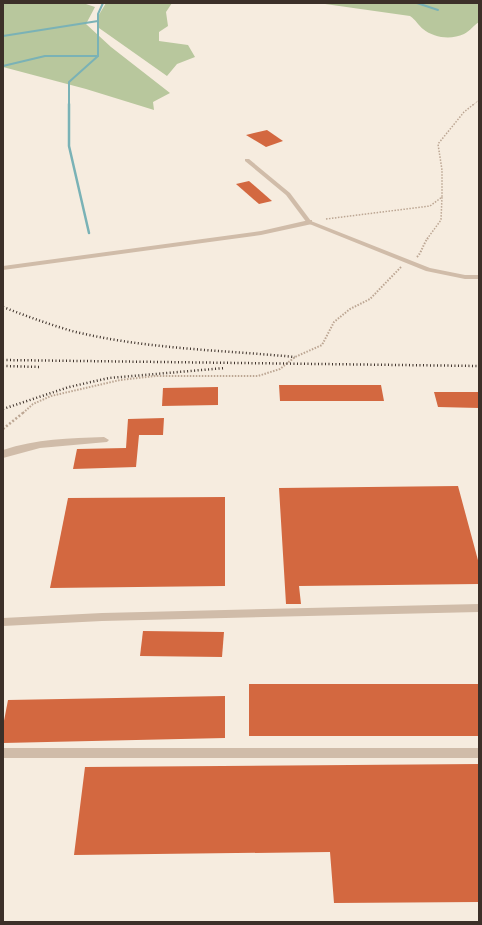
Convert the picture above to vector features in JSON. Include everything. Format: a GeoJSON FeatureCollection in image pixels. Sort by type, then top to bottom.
{"type":"FeatureCollection","features":[{"type":"Feature","properties":{"kind":"street"},"geometry":{"type":"LineString","coordinates":[[3,268],[261,233],[309,222]]}},
{"type":"Feature","properties":{"kind":"street"},"geometry":{"type":"LineString","coordinates":[[3,454],[19,448],[46,443],[104,440]]}},
{"type":"Feature","properties":{"kind":"lane"},"geometry":{"type":"LineString","coordinates":[[247,160],[288,194],[309,222],[428,270],[479,277]]}},
{"type":"Feature","properties":{"kind":"lane"},"geometry":{"type":"LineString","coordinates":[[3,622],[102,617],[479,608]]}},
{"type":"Feature","properties":{"kind":"lane"},"geometry":{"type":"LineString","coordinates":[[3,753],[479,753]]}},
{"type":"Feature","properties":{"kind":"path"},"geometry":{"type":"LineString","coordinates":[[3,429],[33,404],[51,396],[84,387],[120,380],[155,376],[258,376],[280,369],[295,357],[322,345],[334,322],[350,309],[370,299],[394,273],[408,262],[419,256],[422,246],[441,220],[442,170],[438,144],[464,112],[479,100]]}},
{"type":"Feature","properties":{"kind":"path"},"geometry":{"type":"LineString","coordinates":[[309,222],[430,206],[442,197]]}},
{"type":"Feature","properties":{"kind":"green space"},"geometry":{"type":"Polygon","coordinates":[[[3,3],[83,3],[95,7],[86,24],[111,47],[170,93],[153,102],[154,110],[86,89],[3,67],[3,3]]]}},
{"type":"Feature","properties":{"kind":"green space"},"geometry":{"type":"Polygon","coordinates":[[[106,3],[172,3],[166,12],[168,26],[159,32],[159,41],[188,45],[195,57],[177,64],[167,76],[99,28],[97,18],[106,3]]]}},
{"type":"Feature","properties":{"kind":"green space"},"geometry":{"type":"Polygon","coordinates":[[[318,3],[479,3],[479,22],[464,34],[454,37],[443,37],[427,32],[410,16],[318,3]]]}},
{"type":"Feature","properties":{"kind":"building"},"geometry":{"type":"Polygon","coordinates":[[[267,130],[283,141],[266,147],[246,135],[267,130]]]}},
{"type":"Feature","properties":{"kind":"building"},"geometry":{"type":"Polygon","coordinates":[[[249,181],[272,201],[259,204],[236,184],[249,181]]]}},
{"type":"Feature","properties":{"kind":"building"},"geometry":{"type":"Polygon","coordinates":[[[279,385],[381,385],[384,401],[280,401],[279,385]]]}},
{"type":"Feature","properties":{"kind":"building"},"geometry":{"type":"Polygon","coordinates":[[[218,387],[218,405],[162,406],[163,388],[218,387]]]}},
{"type":"Feature","properties":{"kind":"building"},"geometry":{"type":"Polygon","coordinates":[[[434,392],[479,392],[479,408],[438,407],[434,392]]]}},
{"type":"Feature","properties":{"kind":"building"},"geometry":{"type":"Polygon","coordinates":[[[164,418],[163,435],[139,435],[136,467],[73,469],[77,449],[126,448],[128,419],[164,418]]]}},
{"type":"Feature","properties":{"kind":"building"},"geometry":{"type":"Polygon","coordinates":[[[458,486],[479,564],[479,584],[299,586],[301,604],[286,604],[279,488],[458,486]]]}},
{"type":"Feature","properties":{"kind":"building"},"geometry":{"type":"Polygon","coordinates":[[[225,497],[225,586],[50,588],[68,498],[225,497]]]}},
{"type":"Feature","properties":{"kind":"building"},"geometry":{"type":"Polygon","coordinates":[[[143,631],[224,632],[222,657],[140,656],[143,631]]]}},
{"type":"Feature","properties":{"kind":"building"},"geometry":{"type":"Polygon","coordinates":[[[249,684],[479,684],[479,736],[249,736],[249,684]]]}},
{"type":"Feature","properties":{"kind":"building"},"geometry":{"type":"Polygon","coordinates":[[[225,696],[225,738],[3,743],[3,726],[8,700],[225,696]]]}},
{"type":"Feature","properties":{"kind":"building"},"geometry":{"type":"Polygon","coordinates":[[[479,764],[479,902],[334,903],[330,852],[74,855],[85,767],[479,764]]]}},
{"type":"Feature","properties":{"kind":"waterway"},"geometry":{"type":"LineString","coordinates":[[98,21],[98,14],[103,3]]}},
{"type":"Feature","properties":{"kind":"waterway"},"geometry":{"type":"LineString","coordinates":[[417,3],[438,10]]}},
{"type":"Feature","properties":{"kind":"waterway"},"geometry":{"type":"LineString","coordinates":[[3,36],[98,21]]}},
{"type":"Feature","properties":{"kind":"waterway"},"geometry":{"type":"LineString","coordinates":[[98,21],[98,56]]}},
{"type":"Feature","properties":{"kind":"waterway"},"geometry":{"type":"LineString","coordinates":[[3,66],[45,56],[98,56]]}},
{"type":"Feature","properties":{"kind":"waterway"},"geometry":{"type":"LineString","coordinates":[[89,233],[69,146],[69,82],[98,56]]}},
{"type":"Feature","properties":{"kind":"railway"},"geometry":{"type":"LineString","coordinates":[[3,307],[72,331],[127,342],[295,357]]}},
{"type":"Feature","properties":{"kind":"railway"},"geometry":{"type":"LineString","coordinates":[[3,360],[479,366]]}},
{"type":"Feature","properties":{"kind":"railway"},"geometry":{"type":"LineString","coordinates":[[3,366],[41,367]]}},
{"type":"Feature","properties":{"kind":"railway"},"geometry":{"type":"LineString","coordinates":[[3,409],[69,387],[109,378],[225,368]]}}]}
